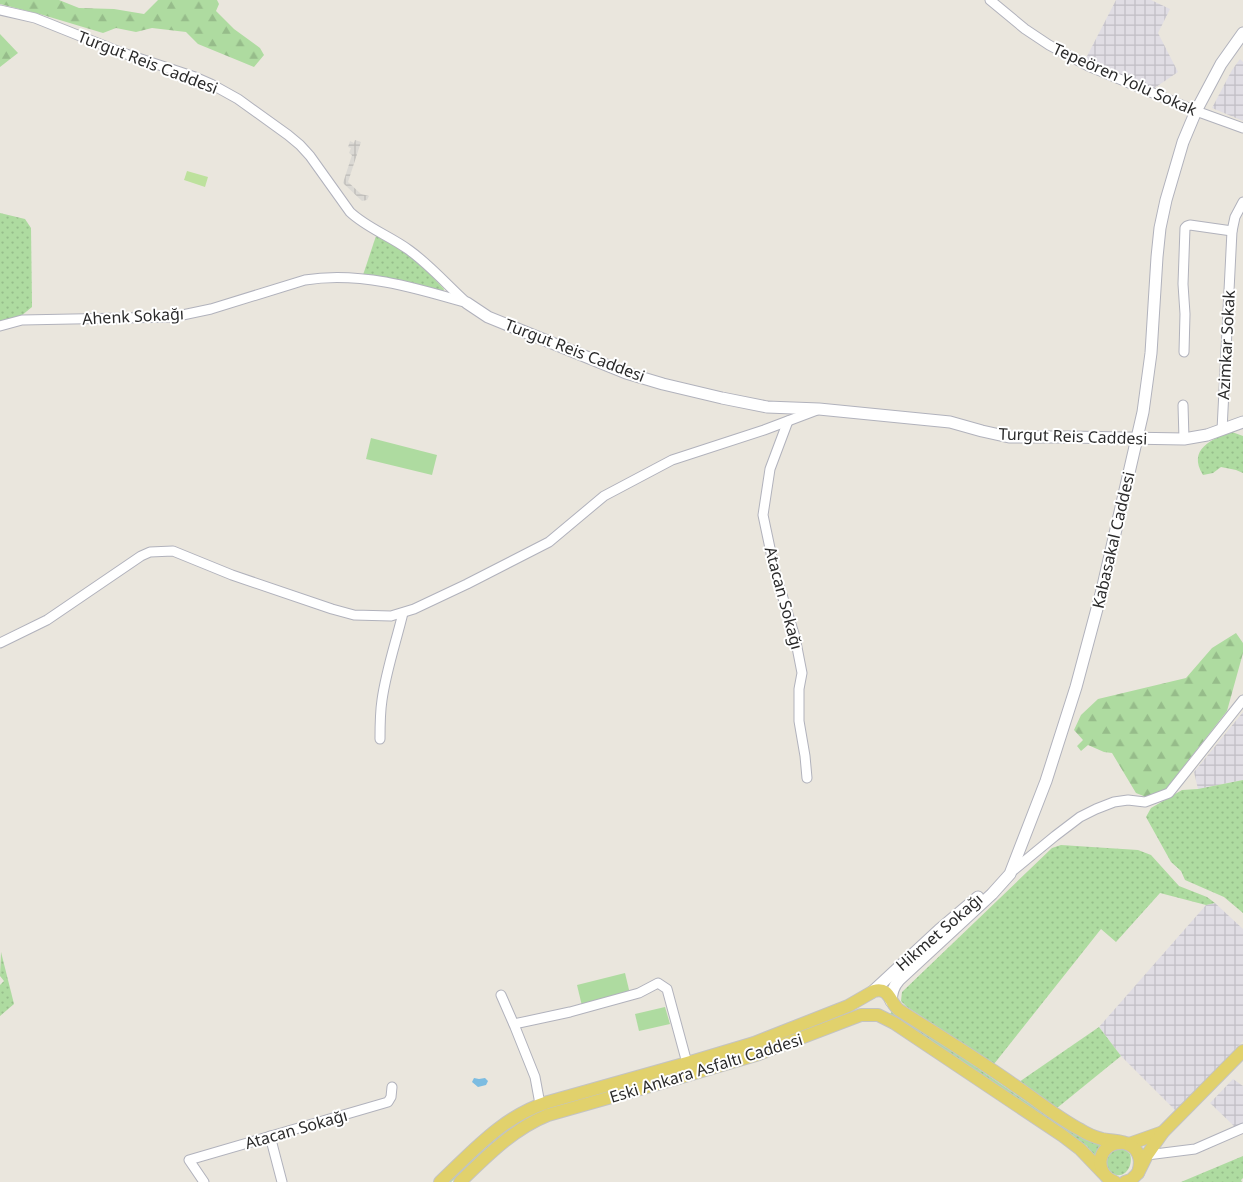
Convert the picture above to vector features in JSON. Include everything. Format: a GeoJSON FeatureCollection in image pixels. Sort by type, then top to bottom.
{"type":"FeatureCollection","features":[{"type":"Feature","properties":{"kind":"main road"},"geometry":{"type":"LineString","coordinates":[[1115,1182],[1107,1178],[1080,1149],[1055,1130],[894,1023],[870,1012],[866,1000],[871,993],[881,990],[888,994],[899,1010],[1016,1086],[1070,1124],[1099,1138],[1126,1143],[1135,1148],[1140,1160],[1140,1166],[1133,1178]]}},
{"type":"Feature","properties":{"kind":"main road","name":"Eski Ankara Asfaltı Caddesi"},"geometry":{"type":"LineString","coordinates":[[440,1182],[487,1137],[521,1113],[540,1104],[754,1043],[848,1006],[871,993]]}},
{"type":"Feature","properties":{"kind":"main road"},"geometry":{"type":"LineString","coordinates":[[878,1015],[888,1011],[891,1001]]}},
{"type":"Feature","properties":{"kind":"main road","name":"Eski Ankara Asfaltı Caddesi"},"geometry":{"type":"LineString","coordinates":[[460,1182],[504,1141],[540,1118],[762,1053],[861,1015],[878,1015]]}},
{"type":"Feature","properties":{"kind":"main road"},"geometry":{"type":"LineString","coordinates":[[1133,1178],[1163,1132],[1243,1051]]}},
{"type":"Feature","properties":{"kind":"main road"},"geometry":{"type":"LineString","coordinates":[[1103,1173],[1100,1160],[1102,1154],[1111,1145],[1126,1143],[1163,1132]]}},
{"type":"Feature","properties":{"kind":"street","name":"Tepeören Yolu Sokak"},"geometry":{"type":"LineString","coordinates":[[990,0],[1025,29],[1056,49],[1088,66],[1196,111],[1243,128]]}},
{"type":"Feature","properties":{"kind":"street","name":"Turgut Reis Caddesi"},"geometry":{"type":"LineString","coordinates":[[0,10],[35,18],[120,52],[195,77],[238,99],[300,145],[350,212],[369,227],[417,256],[467,303],[488,317],[636,376],[742,403],[950,422],[1009,437],[1184,439],[1207,435],[1243,422]]}},
{"type":"Feature","properties":{"kind":"street","name":"Kabasakal Caddesi"},"geometry":{"type":"LineString","coordinates":[[1010,874],[1046,781],[1076,687],[1104,581],[1143,412],[1148,379],[1157,257],[1162,219],[1174,171],[1183,142],[1196,111],[1221,64],[1243,33]]}},
{"type":"Feature","properties":{"kind":"street","name":"Azimkar Sokak"},"geometry":{"type":"LineString","coordinates":[[1222,430],[1232,231],[1235,217],[1243,202]]}},
{"type":"Feature","properties":{"kind":"street"},"geometry":{"type":"LineString","coordinates":[[1184,352],[1185,228],[1190,225],[1232,231]]}},
{"type":"Feature","properties":{"kind":"street","name":"Ahenk Sokağı"},"geometry":{"type":"LineString","coordinates":[[0,326],[22,320],[174,317],[211,309],[305,280],[319,278],[389,282],[467,303]]}},
{"type":"Feature","properties":{"kind":"street"},"geometry":{"type":"LineString","coordinates":[[1183,404],[1184,439]]}},
{"type":"Feature","properties":{"kind":"street"},"geometry":{"type":"LineString","coordinates":[[0,643],[47,620],[141,556],[150,552],[173,551],[248,581],[354,615],[391,616],[403,613],[467,584],[549,542],[604,496],[672,460],[819,409]]}},
{"type":"Feature","properties":{"kind":"street","name":"Atacan Sokağı"},"geometry":{"type":"LineString","coordinates":[[788,421],[770,470],[763,515],[775,572],[795,637],[802,673],[799,689],[799,720],[807,778]]}},
{"type":"Feature","properties":{"kind":"street"},"geometry":{"type":"LineString","coordinates":[[380,740],[382,699],[403,613]]}},
{"type":"Feature","properties":{"kind":"street","name":"Hikmet Sokağı"},"geometry":{"type":"LineString","coordinates":[[871,993],[939,930],[990,887],[1010,874],[1080,817],[1114,802],[1128,800],[1145,802],[1169,793],[1243,700]]}},
{"type":"Feature","properties":{"kind":"street","name":"Hikmet Sokağı"},"geometry":{"type":"LineString","coordinates":[[891,1001],[894,986],[899,980],[992,894],[1010,874]]}},
{"type":"Feature","properties":{"kind":"street"},"geometry":{"type":"LineString","coordinates":[[514,1024],[570,1012],[639,993],[658,983],[667,989],[687,1063]]}},
{"type":"Feature","properties":{"kind":"street"},"geometry":{"type":"LineString","coordinates":[[501,996],[535,1077],[540,1104]]}},
{"type":"Feature","properties":{"kind":"street","name":"Atacan Sokağı"},"geometry":{"type":"LineString","coordinates":[[204,1182],[189,1160],[388,1102],[391,1097],[392,1087]]}},
{"type":"Feature","properties":{"kind":"street"},"geometry":{"type":"LineString","coordinates":[[1148,1155],[1195,1149],[1243,1128]]}},
{"type":"Feature","properties":{"kind":"street"},"geometry":{"type":"LineString","coordinates":[[270,1136],[282,1182]]}},
{"type":"Feature","properties":{"kind":"shaded area"},"geometry":{"type":"Polygon","coordinates":[[[1116,0],[1151,0],[1170,9],[1158,33],[1178,72],[1153,89],[1084,62],[1116,0]]]}},
{"type":"Feature","properties":{"kind":"shaded area"},"geometry":{"type":"Polygon","coordinates":[[[1240,59],[1243,62],[1243,121],[1212,108],[1240,59]]]}},
{"type":"Feature","properties":{"kind":"shaded area"},"geometry":{"type":"Polygon","coordinates":[[[355,140],[361,142],[348,182],[361,194],[369,196],[367,200],[362,201],[343,183],[352,155],[349,153],[351,148],[348,147],[350,141],[354,143],[355,140]]]}},
{"type":"Feature","properties":{"kind":"shaded area"},"geometry":{"type":"Polygon","coordinates":[[[1243,712],[1243,780],[1198,789],[1194,772],[1243,712]]]}},
{"type":"Feature","properties":{"kind":"shaded area"},"geometry":{"type":"Polygon","coordinates":[[[1215,903],[1243,929],[1243,1041],[1176,1111],[1121,1056],[1099,1027],[1206,905],[1215,903]]]}},
{"type":"Feature","properties":{"kind":"shaded area"},"geometry":{"type":"Polygon","coordinates":[[[1233,1079],[1243,1086],[1243,1123],[1235,1127],[1210,1103],[1233,1079]]]}},
{"type":"Feature","properties":{"kind":"green space"},"geometry":{"type":"Polygon","coordinates":[[[0,0],[59,0],[79,8],[114,9],[144,14],[158,0],[217,0],[219,4],[216,11],[234,29],[260,48],[264,55],[254,67],[198,44],[186,32],[152,28],[136,32],[116,28],[103,33],[0,4],[0,0]]]}},
{"type":"Feature","properties":{"kind":"green space"},"geometry":{"type":"Polygon","coordinates":[[[0,34],[18,53],[0,67],[0,34]]]}},
{"type":"Feature","properties":{"kind":"green space"},"geometry":{"type":"Polygon","coordinates":[[[187,171],[208,177],[205,187],[184,180],[187,171]]]}},
{"type":"Feature","properties":{"kind":"green space"},"geometry":{"type":"Polygon","coordinates":[[[0,213],[25,219],[31,228],[32,307],[21,316],[0,321],[0,213]]]}},
{"type":"Feature","properties":{"kind":"green space"},"geometry":{"type":"Polygon","coordinates":[[[376,236],[406,252],[444,289],[443,292],[410,282],[363,275],[376,236]]]}},
{"type":"Feature","properties":{"kind":"green space"},"geometry":{"type":"Polygon","coordinates":[[[1232,432],[1243,436],[1243,473],[1221,467],[1213,473],[1203,475],[1198,458],[1204,446],[1232,432]]]}},
{"type":"Feature","properties":{"kind":"green space"},"geometry":{"type":"Polygon","coordinates":[[[371,438],[437,455],[432,475],[366,459],[371,438]]]}},
{"type":"Feature","properties":{"kind":"green space"},"geometry":{"type":"Polygon","coordinates":[[[1236,633],[1243,643],[1243,653],[1227,711],[1166,789],[1146,797],[1136,793],[1112,753],[1104,752],[1088,745],[1081,751],[1077,746],[1083,740],[1074,730],[1081,715],[1098,699],[1186,678],[1212,648],[1236,633]]]}},
{"type":"Feature","properties":{"kind":"green space"},"geometry":{"type":"Polygon","coordinates":[[[1243,780],[1243,913],[1224,897],[1185,880],[1181,871],[1171,862],[1146,817],[1151,808],[1182,790],[1198,789],[1243,780]]]}},
{"type":"Feature","properties":{"kind":"green space"},"geometry":{"type":"Polygon","coordinates":[[[1061,845],[1138,850],[1151,855],[1179,886],[1207,897],[1215,903],[1206,905],[1160,893],[1116,942],[1101,929],[994,1064],[907,1007],[901,1001],[902,992],[1052,848],[1061,845]]]}},
{"type":"Feature","properties":{"kind":"green space"},"geometry":{"type":"Polygon","coordinates":[[[1,952],[14,1004],[0,1016],[0,985],[4,981],[0,976],[1,952]]]}},
{"type":"Feature","properties":{"kind":"green space"},"geometry":{"type":"Polygon","coordinates":[[[625,973],[630,994],[582,1006],[577,985],[625,973]]]}},
{"type":"Feature","properties":{"kind":"green space"},"geometry":{"type":"Polygon","coordinates":[[[665,1007],[670,1024],[639,1031],[635,1014],[665,1007]]]}},
{"type":"Feature","properties":{"kind":"green space"},"geometry":{"type":"Polygon","coordinates":[[[893,1010],[1066,1129],[1101,1144],[1096,1157],[1087,1146],[890,1014],[893,1010]]]}},
{"type":"Feature","properties":{"kind":"green space"},"geometry":{"type":"Polygon","coordinates":[[[1099,1027],[1121,1056],[1057,1108],[1019,1082],[1099,1027]]]}},
{"type":"Feature","properties":{"kind":"green space"},"geometry":{"type":"Polygon","coordinates":[[[584,1095],[493,1143],[451,1182],[445,1182],[497,1134],[527,1115],[584,1095]]]}},
{"type":"Feature","properties":{"kind":"green space"},"geometry":{"type":"Polygon","coordinates":[[[1123,1148],[1130,1154],[1131,1163],[1124,1174],[1116,1175],[1111,1173],[1106,1167],[1107,1154],[1110,1151],[1123,1148]]]}},
{"type":"Feature","properties":{"kind":"green space"},"geometry":{"type":"Polygon","coordinates":[[[1243,1156],[1242,1182],[1181,1182],[1243,1156]]]}},
{"type":"Feature","properties":{"kind":"water"},"geometry":{"type":"Polygon","coordinates":[[[474,1078],[485,1078],[488,1081],[486,1085],[478,1087],[472,1082],[474,1078]]]}}]}
